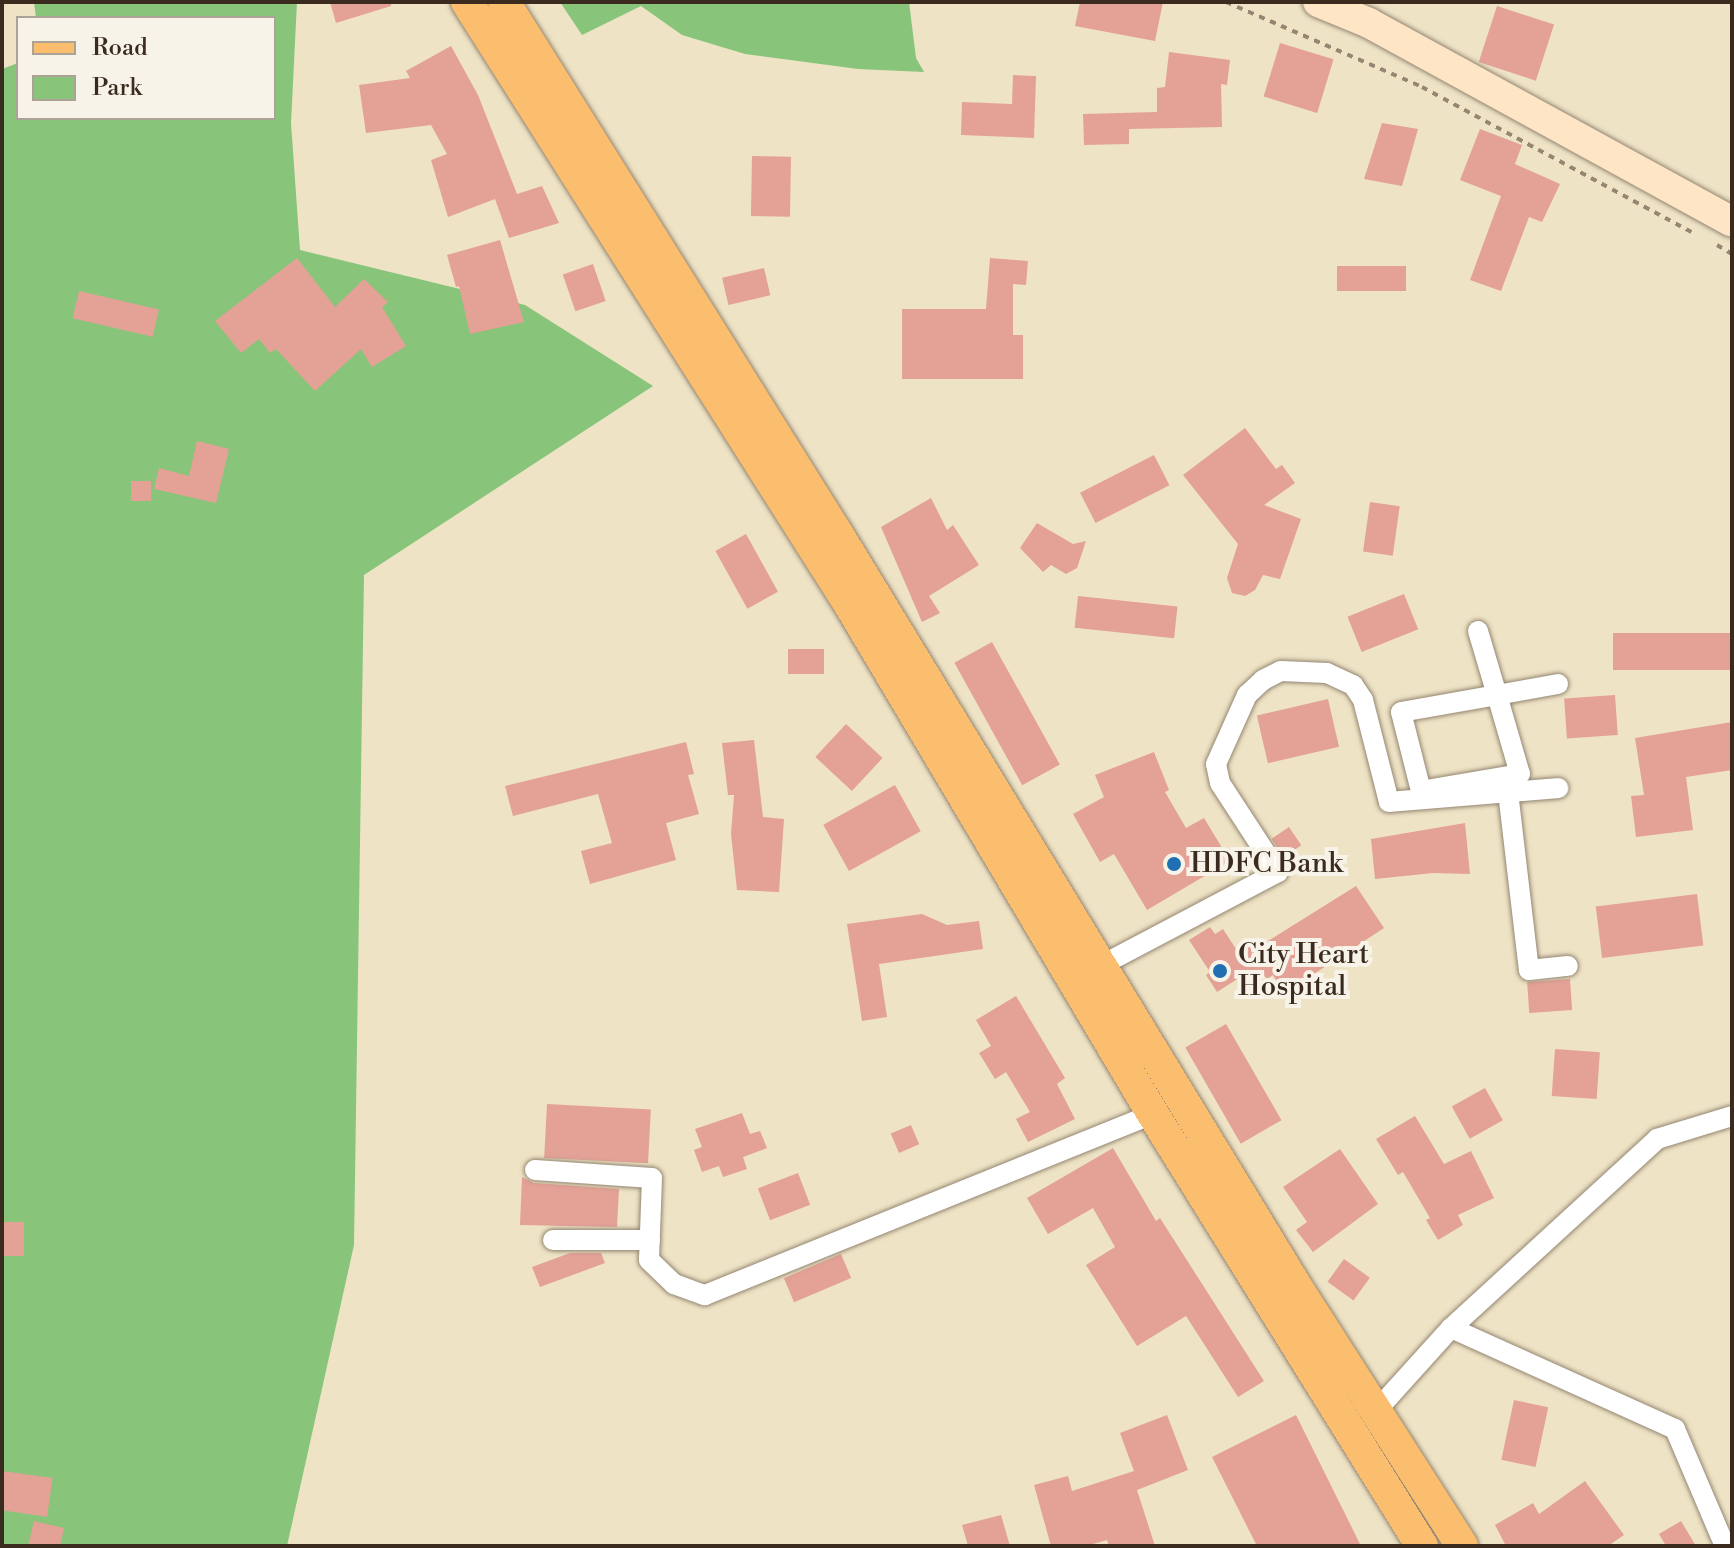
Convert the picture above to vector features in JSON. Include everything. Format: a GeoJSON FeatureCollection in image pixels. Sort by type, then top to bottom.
{"type":"FeatureCollection","features":[{"type":"Feature","properties":{"kind":"main road"},"geometry":{"type":"LineString","coordinates":[[467,2],[850,605],[1153,1114],[1422,1546]]}},
{"type":"Feature","properties":{"kind":"main road"},"geometry":{"type":"LineString","coordinates":[[504,2],[838,535],[1100,966],[1462,1546]]}},
{"type":"Feature","properties":{"kind":"main road"},"geometry":{"type":"LineString","coordinates":[[1328,1399],[1357,1381]]}},
{"type":"Feature","properties":{"kind":"street"},"geometry":{"type":"LineString","coordinates":[[1318,2],[1369,23],[1732,222]]}},
{"type":"Feature","properties":{"kind":"street"},"geometry":{"type":"LineString","coordinates":[[1401,712],[1421,791],[1520,774],[1478,631]]}},
{"type":"Feature","properties":{"kind":"street"},"geometry":{"type":"LineString","coordinates":[[1100,966],[1278,872],[1216,775],[1226,734],[1247,695],[1263,680],[1281,671],[1327,673],[1353,685],[1363,700],[1389,802],[1558,788]]}},
{"type":"Feature","properties":{"kind":"street"},"geometry":{"type":"LineString","coordinates":[[1367,719],[1558,684]]}},
{"type":"Feature","properties":{"kind":"street"},"geometry":{"type":"LineString","coordinates":[[1508,792],[1529,970],[1568,966]]}},
{"type":"Feature","properties":{"kind":"street"},"geometry":{"type":"LineString","coordinates":[[535,1170],[652,1178],[649,1260],[674,1284],[705,1295],[1153,1114]]}},
{"type":"Feature","properties":{"kind":"street"},"geometry":{"type":"LineString","coordinates":[[1376,1411],[1451,1328],[1657,1139],[1732,1116]]}},
{"type":"Feature","properties":{"kind":"street"},"geometry":{"type":"LineString","coordinates":[[553,1240],[650,1240]]}},
{"type":"Feature","properties":{"kind":"street"},"geometry":{"type":"LineString","coordinates":[[1451,1328],[1675,1429],[1725,1546]]}},
{"type":"Feature","properties":{"kind":"path"},"geometry":{"type":"LineString","coordinates":[[1226,2],[1422,87],[1692,232]]}},
{"type":"Feature","properties":{"kind":"path"},"geometry":{"type":"LineString","coordinates":[[1705,239],[1732,254]]}},
{"type":"Feature","properties":{"kind":"green space"},"geometry":{"type":"Polygon","coordinates":[[[34,2],[297,2],[291,123],[300,250],[525,305],[653,386],[364,575],[354,1245],[287,1546],[2,1546],[2,69],[16,64],[16,120],[276,120],[276,16],[36,16],[34,2]]]}},
{"type":"Feature","properties":{"kind":"green space"},"geometry":{"type":"Polygon","coordinates":[[[560,2],[909,2],[916,58],[924,72],[858,69],[745,54],[682,35],[641,6],[582,35],[560,2]]]}},
{"type":"Feature","properties":{"kind":"building"},"geometry":{"type":"Polygon","coordinates":[[[330,2],[391,2],[391,6],[336,23],[330,2]]]}},
{"type":"Feature","properties":{"kind":"building"},"geometry":{"type":"Polygon","coordinates":[[[1080,2],[1163,2],[1155,41],[1075,26],[1080,2]]]}},
{"type":"Feature","properties":{"kind":"building"},"geometry":{"type":"Polygon","coordinates":[[[1497,6],[1554,25],[1536,81],[1479,62],[1497,6]]]}},
{"type":"Feature","properties":{"kind":"building"},"geometry":{"type":"Polygon","coordinates":[[[1280,43],[1334,59],[1317,113],[1264,97],[1280,43]]]}},
{"type":"Feature","properties":{"kind":"building"},"geometry":{"type":"Polygon","coordinates":[[[451,46],[478,95],[517,194],[542,186],[559,223],[509,238],[495,199],[448,217],[431,160],[447,154],[431,125],[366,133],[359,85],[410,78],[406,71],[451,46]]]}},
{"type":"Feature","properties":{"kind":"building"},"geometry":{"type":"Polygon","coordinates":[[[1169,52],[1230,60],[1227,85],[1221,84],[1222,127],[1129,129],[1129,144],[1084,145],[1083,114],[1157,112],[1157,88],[1165,87],[1169,52]]]}},
{"type":"Feature","properties":{"kind":"building"},"geometry":{"type":"Polygon","coordinates":[[[1013,75],[1036,76],[1034,138],[961,135],[962,102],[1012,104],[1013,75]]]}},
{"type":"Feature","properties":{"kind":"building"},"geometry":{"type":"Polygon","coordinates":[[[1382,123],[1418,129],[1402,186],[1364,179],[1382,123]]]}},
{"type":"Feature","properties":{"kind":"building"},"geometry":{"type":"Polygon","coordinates":[[[1480,129],[1522,145],[1515,164],[1560,184],[1542,222],[1529,217],[1501,291],[1470,280],[1501,196],[1460,180],[1480,129]]]}},
{"type":"Feature","properties":{"kind":"building"},"geometry":{"type":"Polygon","coordinates":[[[752,156],[791,157],[790,217],[751,216],[752,156]]]}},
{"type":"Feature","properties":{"kind":"building"},"geometry":{"type":"Polygon","coordinates":[[[500,240],[524,322],[470,334],[459,286],[456,287],[447,255],[500,240]]]}},
{"type":"Feature","properties":{"kind":"building"},"geometry":{"type":"Polygon","coordinates":[[[297,258],[335,307],[364,279],[388,302],[382,307],[406,346],[372,367],[361,349],[315,391],[276,349],[270,353],[259,339],[241,353],[215,321],[297,258]]]}},
{"type":"Feature","properties":{"kind":"building"},"geometry":{"type":"Polygon","coordinates":[[[990,258],[1028,261],[1026,285],[1013,284],[1013,335],[1023,335],[1023,379],[902,379],[902,309],[986,309],[990,258]]]}},
{"type":"Feature","properties":{"kind":"building"},"geometry":{"type":"Polygon","coordinates":[[[593,264],[606,301],[575,311],[563,274],[593,264]]]}},
{"type":"Feature","properties":{"kind":"building"},"geometry":{"type":"Polygon","coordinates":[[[1337,266],[1406,266],[1406,291],[1337,291],[1337,266]]]}},
{"type":"Feature","properties":{"kind":"building"},"geometry":{"type":"Polygon","coordinates":[[[764,268],[770,295],[728,305],[722,278],[764,268]]]}},
{"type":"Feature","properties":{"kind":"building"},"geometry":{"type":"Polygon","coordinates":[[[79,291],[159,309],[153,337],[73,318],[79,291]]]}},
{"type":"Feature","properties":{"kind":"building"},"geometry":{"type":"Polygon","coordinates":[[[1245,428],[1276,469],[1282,465],[1295,483],[1264,505],[1301,519],[1280,579],[1263,575],[1255,590],[1245,596],[1232,593],[1227,578],[1238,544],[1183,475],[1245,428]]]}},
{"type":"Feature","properties":{"kind":"building"},"geometry":{"type":"Polygon","coordinates":[[[197,441],[229,449],[216,503],[154,489],[159,468],[189,476],[197,441]]]}},
{"type":"Feature","properties":{"kind":"building"},"geometry":{"type":"Polygon","coordinates":[[[1154,455],[1169,485],[1095,523],[1080,493],[1154,455]]]}},
{"type":"Feature","properties":{"kind":"building"},"geometry":{"type":"Polygon","coordinates":[[[131,481],[151,481],[151,501],[131,501],[131,481]]]}},
{"type":"Feature","properties":{"kind":"building"},"geometry":{"type":"Polygon","coordinates":[[[931,498],[947,530],[953,525],[979,565],[929,596],[940,613],[922,622],[881,527],[931,498]]]}},
{"type":"Feature","properties":{"kind":"building"},"geometry":{"type":"Polygon","coordinates":[[[1370,502],[1400,506],[1393,556],[1363,552],[1370,502]]]}},
{"type":"Feature","properties":{"kind":"building"},"geometry":{"type":"Polygon","coordinates":[[[1037,523],[1073,544],[1086,541],[1077,568],[1066,574],[1051,565],[1043,572],[1020,548],[1037,523]]]}},
{"type":"Feature","properties":{"kind":"building"},"geometry":{"type":"Polygon","coordinates":[[[746,534],[778,592],[747,609],[715,551],[746,534]]]}},
{"type":"Feature","properties":{"kind":"building"},"geometry":{"type":"Polygon","coordinates":[[[1404,594],[1418,629],[1362,652],[1347,617],[1404,594]]]}},
{"type":"Feature","properties":{"kind":"building"},"geometry":{"type":"Polygon","coordinates":[[[1078,596],[1177,606],[1174,638],[1075,628],[1078,596]]]}},
{"type":"Feature","properties":{"kind":"building"},"geometry":{"type":"Polygon","coordinates":[[[1613,633],[1732,633],[1732,670],[1613,670],[1613,633]]]}},
{"type":"Feature","properties":{"kind":"building"},"geometry":{"type":"Polygon","coordinates":[[[992,642],[1060,764],[1022,785],[954,663],[992,642]]]}},
{"type":"Feature","properties":{"kind":"building"},"geometry":{"type":"Polygon","coordinates":[[[788,649],[824,649],[824,674],[788,674],[788,649]]]}},
{"type":"Feature","properties":{"kind":"building"},"geometry":{"type":"Polygon","coordinates":[[[1615,695],[1618,735],[1567,738],[1564,699],[1615,695]]]}},
{"type":"Feature","properties":{"kind":"building"},"geometry":{"type":"Polygon","coordinates":[[[1328,699],[1339,747],[1268,763],[1257,715],[1328,699]]]}},
{"type":"Feature","properties":{"kind":"building"},"geometry":{"type":"Polygon","coordinates":[[[1732,722],[1732,770],[1686,777],[1693,830],[1636,837],[1631,796],[1644,795],[1635,738],[1732,722]]]}},
{"type":"Feature","properties":{"kind":"building"},"geometry":{"type":"Polygon","coordinates":[[[846,724],[883,758],[852,791],[815,757],[846,724]]]}},
{"type":"Feature","properties":{"kind":"building"},"geometry":{"type":"Polygon","coordinates":[[[754,740],[763,817],[784,819],[779,892],[737,890],[731,834],[734,795],[728,795],[722,743],[754,740]]]}},
{"type":"Feature","properties":{"kind":"building"},"geometry":{"type":"Polygon","coordinates":[[[686,742],[694,774],[688,775],[699,814],[666,823],[676,860],[590,884],[581,851],[612,843],[598,794],[513,816],[505,786],[686,742]]]}},
{"type":"Feature","properties":{"kind":"building"},"geometry":{"type":"Polygon","coordinates":[[[1154,752],[1169,790],[1165,792],[1186,828],[1204,818],[1230,861],[1147,910],[1114,854],[1100,862],[1073,814],[1104,797],[1095,775],[1154,752]]]}},
{"type":"Feature","properties":{"kind":"building"},"geometry":{"type":"Polygon","coordinates":[[[895,785],[921,831],[849,871],[823,825],[895,785]]]}},
{"type":"Feature","properties":{"kind":"building"},"geometry":{"type":"Polygon","coordinates":[[[1465,823],[1470,874],[1433,873],[1375,879],[1371,839],[1465,823]]]}},
{"type":"Feature","properties":{"kind":"building"},"geometry":{"type":"Polygon","coordinates":[[[1289,827],[1301,845],[1284,857],[1272,839],[1289,827]]]}},
{"type":"Feature","properties":{"kind":"building"},"geometry":{"type":"Polygon","coordinates":[[[1356,886],[1384,928],[1288,991],[1282,990],[1273,975],[1267,979],[1263,974],[1248,984],[1242,976],[1217,992],[1206,975],[1210,972],[1189,940],[1210,927],[1215,934],[1223,929],[1236,949],[1254,938],[1260,946],[1356,886]]]}},
{"type":"Feature","properties":{"kind":"building"},"geometry":{"type":"Polygon","coordinates":[[[1697,894],[1703,946],[1602,958],[1596,906],[1697,894]]]}},
{"type":"Feature","properties":{"kind":"building"},"geometry":{"type":"Polygon","coordinates":[[[922,914],[947,925],[979,921],[983,949],[879,964],[887,1017],[862,1021],[847,924],[922,914]]]}},
{"type":"Feature","properties":{"kind":"building"},"geometry":{"type":"Polygon","coordinates":[[[1570,979],[1572,1010],[1529,1013],[1527,982],[1570,979]]]}},
{"type":"Feature","properties":{"kind":"building"},"geometry":{"type":"Polygon","coordinates":[[[1016,996],[1065,1078],[1057,1084],[1075,1119],[1028,1142],[1016,1119],[1030,1112],[1006,1072],[995,1079],[979,1053],[991,1046],[976,1020],[1016,996]]]}},
{"type":"Feature","properties":{"kind":"building"},"geometry":{"type":"Polygon","coordinates":[[[1226,1024],[1282,1120],[1241,1144],[1185,1048],[1226,1024]]]}},
{"type":"Feature","properties":{"kind":"building"},"geometry":{"type":"Polygon","coordinates":[[[1555,1049],[1600,1052],[1597,1099],[1552,1096],[1555,1049]]]}},
{"type":"Feature","properties":{"kind":"building"},"geometry":{"type":"Polygon","coordinates":[[[1485,1088],[1503,1120],[1470,1139],[1452,1106],[1485,1088]]]}},
{"type":"Feature","properties":{"kind":"building"},"geometry":{"type":"Polygon","coordinates":[[[547,1104],[651,1109],[648,1163],[544,1158],[547,1104]]]}},
{"type":"Feature","properties":{"kind":"building"},"geometry":{"type":"Polygon","coordinates":[[[742,1113],[750,1134],[760,1131],[767,1148],[743,1157],[747,1169],[723,1177],[719,1166],[702,1172],[694,1150],[702,1147],[695,1129],[742,1113]]]}},
{"type":"Feature","properties":{"kind":"building"},"geometry":{"type":"Polygon","coordinates":[[[1415,1116],[1444,1164],[1471,1151],[1494,1198],[1458,1215],[1463,1225],[1438,1240],[1426,1220],[1430,1218],[1403,1172],[1398,1175],[1376,1139],[1415,1116]]]}},
{"type":"Feature","properties":{"kind":"building"},"geometry":{"type":"Polygon","coordinates":[[[911,1125],[919,1144],[899,1153],[891,1134],[911,1125]]]}},
{"type":"Feature","properties":{"kind":"building"},"geometry":{"type":"Polygon","coordinates":[[[1113,1148],[1156,1221],[1160,1218],[1264,1381],[1238,1397],[1186,1316],[1137,1346],[1086,1265],[1115,1247],[1093,1208],[1048,1234],[1027,1198],[1113,1148]]]}},
{"type":"Feature","properties":{"kind":"building"},"geometry":{"type":"Polygon","coordinates":[[[1340,1149],[1378,1204],[1313,1252],[1296,1230],[1307,1222],[1283,1187],[1340,1149]]]}},
{"type":"Feature","properties":{"kind":"building"},"geometry":{"type":"Polygon","coordinates":[[[798,1173],[810,1205],[770,1220],[758,1188],[798,1173]]]}},
{"type":"Feature","properties":{"kind":"building"},"geometry":{"type":"Polygon","coordinates":[[[522,1177],[534,1183],[619,1189],[617,1227],[520,1225],[522,1177]]]}},
{"type":"Feature","properties":{"kind":"building"},"geometry":{"type":"Polygon","coordinates":[[[2,1222],[24,1222],[24,1256],[2,1256],[2,1222]]]}},
{"type":"Feature","properties":{"kind":"building"},"geometry":{"type":"Polygon","coordinates":[[[570,1253],[601,1253],[605,1263],[540,1287],[532,1267],[570,1253]]]}},
{"type":"Feature","properties":{"kind":"building"},"geometry":{"type":"Polygon","coordinates":[[[841,1254],[851,1278],[794,1302],[784,1278],[841,1254]]]}},
{"type":"Feature","properties":{"kind":"building"},"geometry":{"type":"Polygon","coordinates":[[[1344,1259],[1370,1278],[1353,1300],[1328,1282],[1344,1259]]]}},
{"type":"Feature","properties":{"kind":"building"},"geometry":{"type":"Polygon","coordinates":[[[1514,1400],[1548,1407],[1536,1467],[1501,1460],[1514,1400]]]}},
{"type":"Feature","properties":{"kind":"building"},"geometry":{"type":"Polygon","coordinates":[[[1167,1415],[1188,1470],[1137,1490],[1155,1546],[1109,1546],[1107,1540],[1086,1546],[1051,1546],[1034,1485],[1068,1476],[1072,1491],[1134,1471],[1120,1433],[1167,1415]]]}},
{"type":"Feature","properties":{"kind":"building"},"geometry":{"type":"Polygon","coordinates":[[[1296,1415],[1361,1546],[1257,1546],[1212,1457],[1296,1415]]]}},
{"type":"Feature","properties":{"kind":"building"},"geometry":{"type":"Polygon","coordinates":[[[2,1471],[53,1478],[47,1517],[2,1510],[2,1471]]]}},
{"type":"Feature","properties":{"kind":"building"},"geometry":{"type":"Polygon","coordinates":[[[1585,1481],[1624,1535],[1608,1546],[1506,1546],[1495,1525],[1533,1503],[1539,1514],[1585,1481]]]}},
{"type":"Feature","properties":{"kind":"building"},"geometry":{"type":"Polygon","coordinates":[[[1001,1515],[1010,1546],[968,1546],[962,1525],[1001,1515]]]}},
{"type":"Feature","properties":{"kind":"building"},"geometry":{"type":"Polygon","coordinates":[[[34,1521],[64,1528],[60,1546],[28,1546],[34,1521]]]}},
{"type":"Feature","properties":{"kind":"building"},"geometry":{"type":"Polygon","coordinates":[[[1681,1521],[1696,1546],[1666,1546],[1659,1534],[1681,1521]]]}},
{"type":"Feature","properties":{"kind":"place","name":"HDFC Bank"},"geometry":{"type":"Point","coordinates":[1174,864]}},
{"type":"Feature","properties":{"kind":"place","name":"City Heart Hospital"},"geometry":{"type":"Point","coordinates":[1220,971]}}]}
